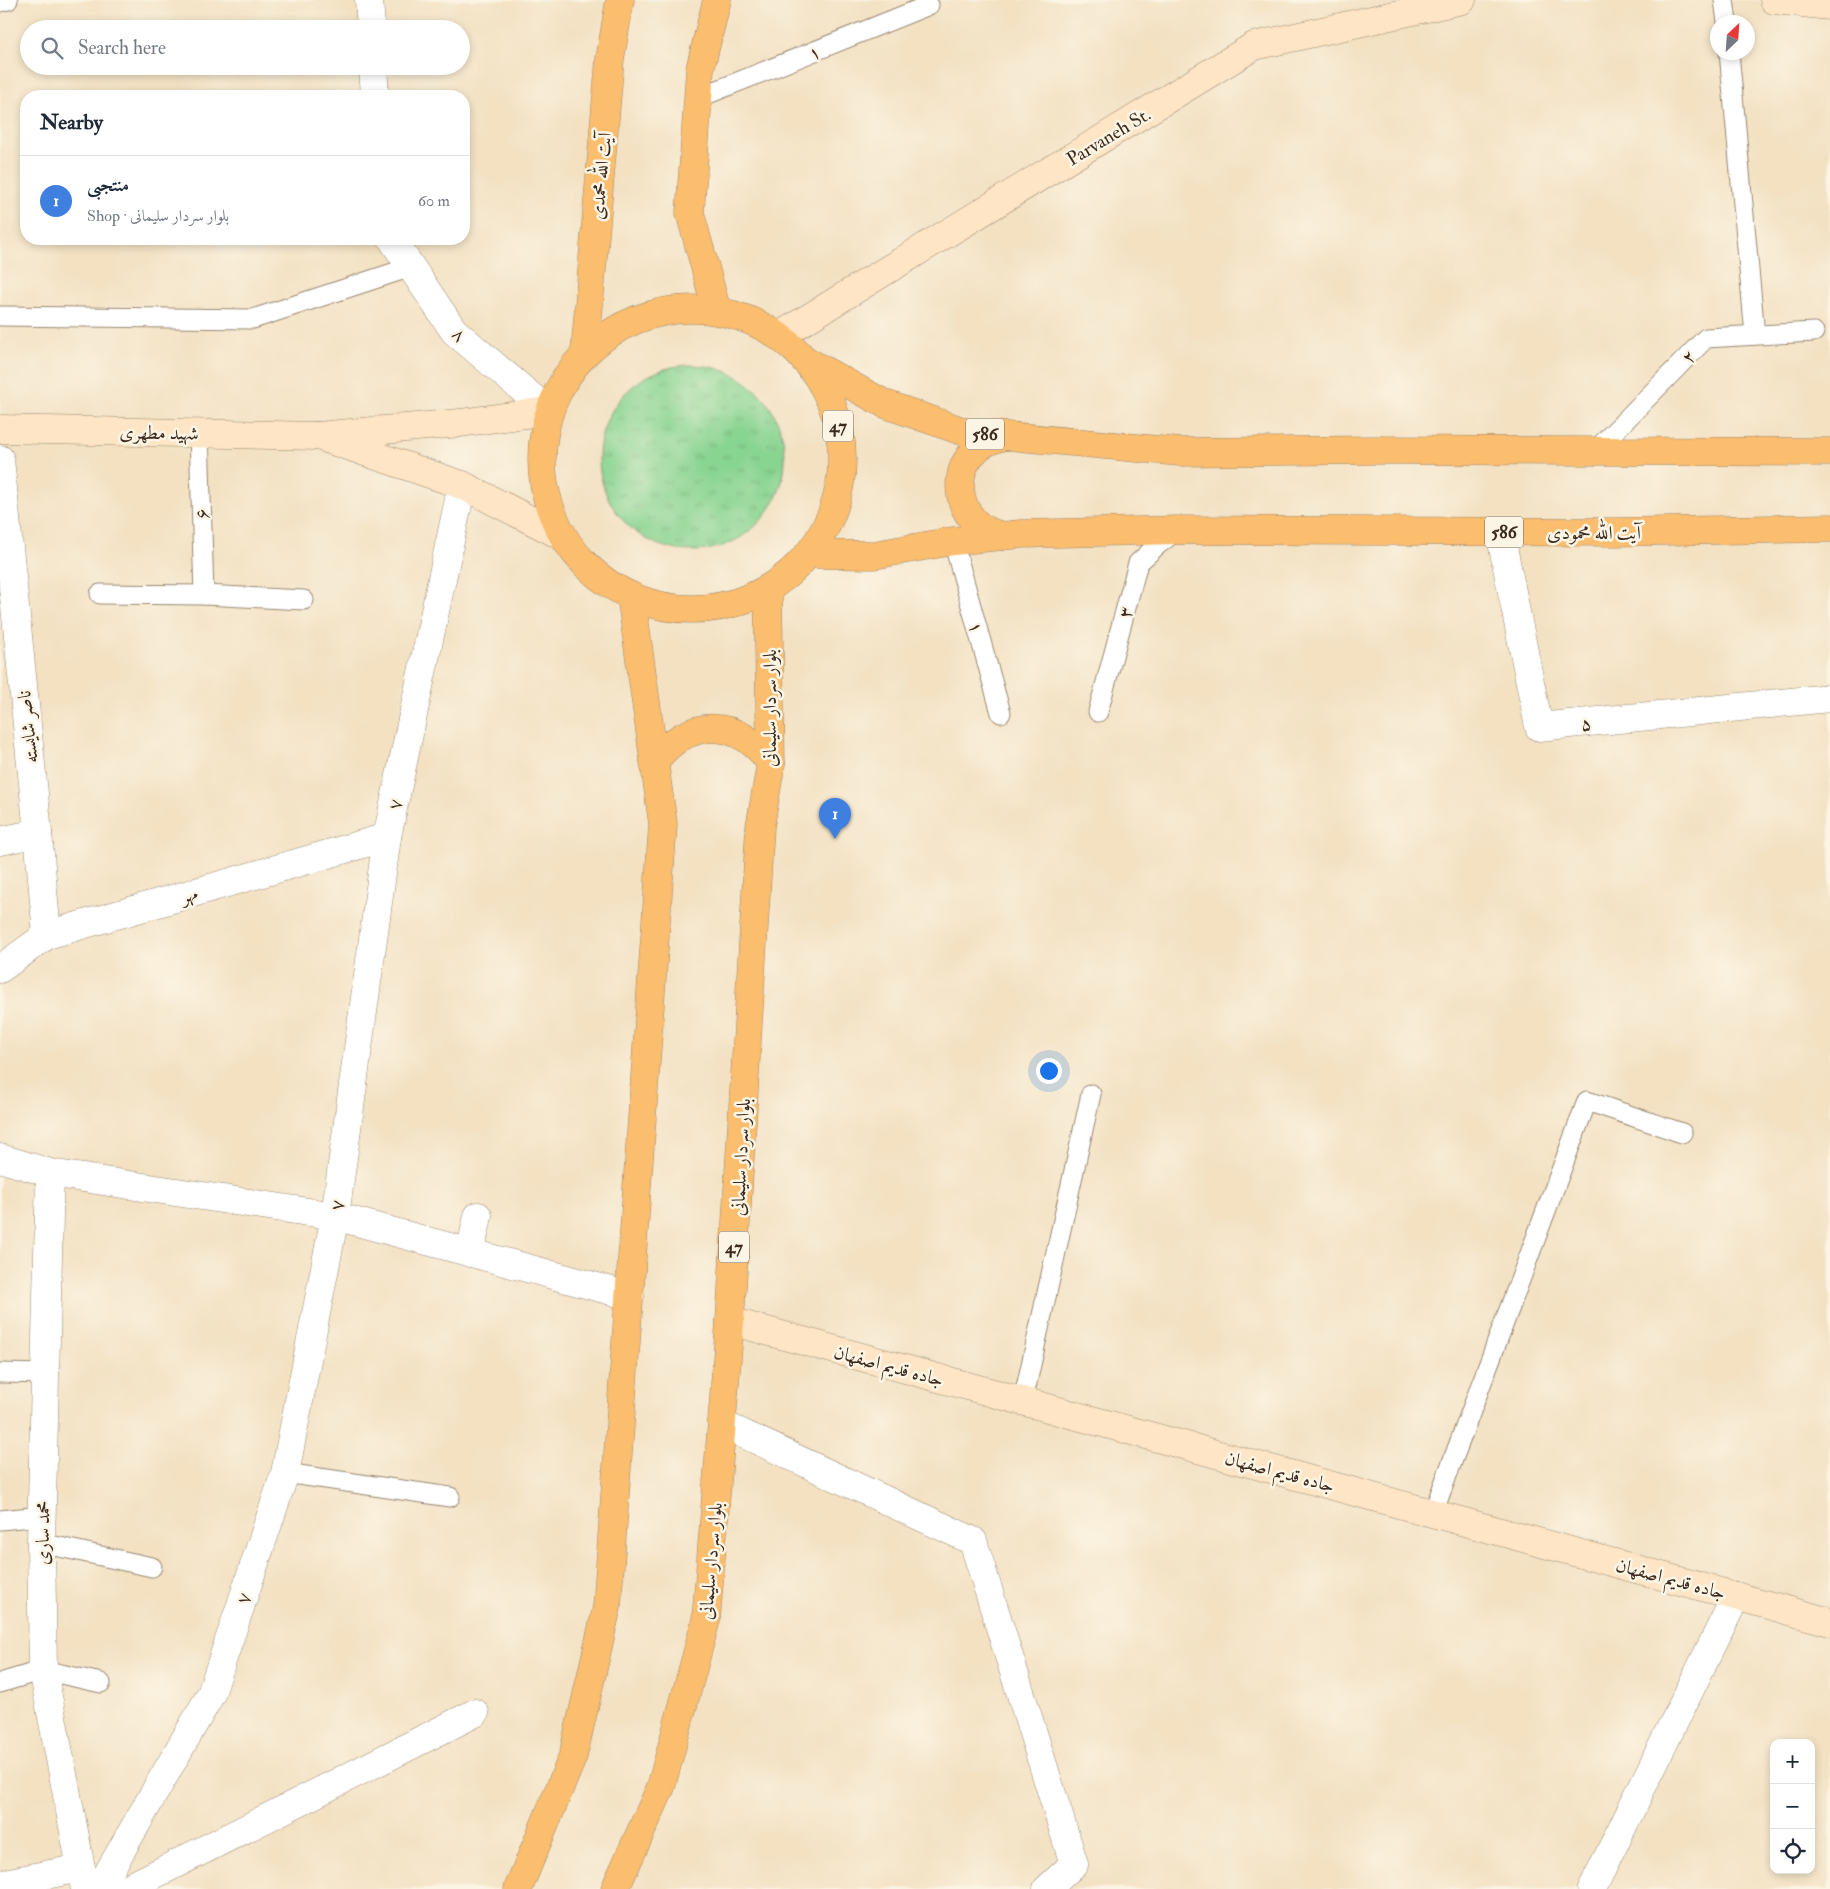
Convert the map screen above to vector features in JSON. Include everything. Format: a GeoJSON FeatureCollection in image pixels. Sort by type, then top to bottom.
{"type":"FeatureCollection","features":[{"type":"Feature","properties":{"kind":"highway","name":"آیت الله محمدی"},"geometry":{"type":"LineString","coordinates":[[586,352],[610,59],[620,0]]}},
{"type":"Feature","properties":{"kind":"highway"},"geometry":{"type":"LineString","coordinates":[[717,0],[700,69],[690,213],[717,310]]}},
{"type":"Feature","properties":{"kind":"highway","name":"47"},"geometry":{"type":"LineString","coordinates":[[681,308],[717,310],[750,320],[779,336],[805,360],[829,396],[842,438],[841,482],[829,523],[809,554],[768,590],[723,606],[677,608],[631,596],[592,571],[562,536],[545,492],[542,446],[548,411],[563,379],[586,352],[614,330],[646,315],[681,308]]}},
{"type":"Feature","properties":{"kind":"highway","name":"586"},"geometry":{"type":"LineString","coordinates":[[805,360],[885,404],[965,432],[1180,452],[1374,450],[1830,452]]}},
{"type":"Feature","properties":{"kind":"highway"},"geometry":{"type":"LineString","coordinates":[[1002,536],[989,532],[978,525],[969,515],[963,503],[960,490],[961,474],[967,460],[977,448],[990,440],[1005,436]]}},
{"type":"Feature","properties":{"kind":"highway","name":"آیت الله محمودی"},"geometry":{"type":"LineString","coordinates":[[1178,530],[1613,532],[1830,528]]}},
{"type":"Feature","properties":{"kind":"highway","name":"586"},"geometry":{"type":"LineString","coordinates":[[809,554],[874,555],[953,541],[1002,536],[1178,530]]}},
{"type":"Feature","properties":{"kind":"highway","name":"بلوار سردار سلیمانی"},"geometry":{"type":"LineString","coordinates":[[615,1889],[661,1787],[706,1620],[730,1321],[760,827],[771,762],[768,590]]}},
{"type":"Feature","properties":{"kind":"highway"},"geometry":{"type":"LineString","coordinates":[[518,1889],[573,1756],[607,1607],[663,824],[631,596]]}},
{"type":"Feature","properties":{"kind":"highway"},"geometry":{"type":"LineString","coordinates":[[654,762],[664,748],[678,738],[694,731],[711,728],[729,730],[746,737],[761,748],[771,762]]}},
{"type":"Feature","properties":{"kind":"street"},"geometry":{"type":"LineString","coordinates":[[369,0],[370,20]]}},
{"type":"Feature","properties":{"kind":"street","name":"Parvaneh St."},"geometry":{"type":"LineString","coordinates":[[779,336],[1254,46],[1462,0]]}},
{"type":"Feature","properties":{"kind":"street"},"geometry":{"type":"LineString","coordinates":[[1774,0],[1830,6]]}},
{"type":"Feature","properties":{"kind":"street"},"geometry":{"type":"LineString","coordinates":[[374,75],[375,90]]}},
{"type":"Feature","properties":{"kind":"street","name":"۸"},"geometry":{"type":"LineString","coordinates":[[396,245],[454,330],[548,411]]}},
{"type":"Feature","properties":{"kind":"street"},"geometry":{"type":"LineString","coordinates":[[318,436],[460,423],[548,411]]}},
{"type":"Feature","properties":{"kind":"street","name":"شهید مطهری"},"geometry":{"type":"LineString","coordinates":[[0,429],[318,436]]}},
{"type":"Feature","properties":{"kind":"street"},"geometry":{"type":"LineString","coordinates":[[318,436],[462,485],[562,536]]}},
{"type":"Feature","properties":{"kind":"street","name":"ناصر شایسته"},"geometry":{"type":"LineString","coordinates":[[0,459],[47,935]]}},
{"type":"Feature","properties":{"kind":"street","name":"۷"},"geometry":{"type":"LineString","coordinates":[[99,1889],[211,1694],[285,1473],[335,1216],[387,837],[462,485]]}},
{"type":"Feature","properties":{"kind":"street","name":"۵"},"geometry":{"type":"LineString","coordinates":[[1500,532],[1539,727],[1830,698]]}},
{"type":"Feature","properties":{"kind":"street"},"geometry":{"type":"LineString","coordinates":[[0,841],[38,834]]}},
{"type":"Feature","properties":{"kind":"street","name":"مهر"},"geometry":{"type":"LineString","coordinates":[[0,969],[47,935],[387,837]]}},
{"type":"Feature","properties":{"kind":"street"},"geometry":{"type":"LineString","coordinates":[[0,1158],[50,1173],[335,1216],[630,1296]]}},
{"type":"Feature","properties":{"kind":"street","name":"محمد ساری"},"geometry":{"type":"LineString","coordinates":[[50,1173],[41,1543],[43,1670],[83,1879]]}},
{"type":"Feature","properties":{"kind":"street"},"geometry":{"type":"LineString","coordinates":[[470,1253],[478,1216]]}},
{"type":"Feature","properties":{"kind":"street","name":"جاده قدیم اصفهان"},"geometry":{"type":"LineString","coordinates":[[730,1321],[1830,1622]]}},
{"type":"Feature","properties":{"kind":"street"},"geometry":{"type":"LineString","coordinates":[[722,1424],[973,1541],[1074,1864],[1047,1889]]}},
{"type":"Feature","properties":{"kind":"street"},"geometry":{"type":"LineString","coordinates":[[1592,1889],[1736,1596]]}},
{"type":"Feature","properties":{"kind":"street"},"geometry":{"type":"LineString","coordinates":[[126,1889],[475,1713]]}},
{"type":"Feature","properties":{"kind":"street"},"geometry":{"type":"LineString","coordinates":[[0,1884],[83,1879]]}},
{"type":"Feature","properties":{"kind":"lane"},"geometry":{"type":"LineString","coordinates":[[0,2],[8,0]]}},
{"type":"Feature","properties":{"kind":"lane"},"geometry":{"type":"LineString","coordinates":[[1724,0],[1725,15]]}},
{"type":"Feature","properties":{"kind":"lane","name":"۱"},"geometry":{"type":"LineString","coordinates":[[698,98],[929,6]]}},
{"type":"Feature","properties":{"kind":"lane"},"geometry":{"type":"LineString","coordinates":[[1730,60],[1756,335]]}},
{"type":"Feature","properties":{"kind":"lane"},"geometry":{"type":"LineString","coordinates":[[0,316],[253,319],[411,267]]}},
{"type":"Feature","properties":{"kind":"lane","name":"۲"},"geometry":{"type":"LineString","coordinates":[[1594,452],[1706,338],[1814,332]]}},
{"type":"Feature","properties":{"kind":"lane","name":"۶"},"geometry":{"type":"LineString","coordinates":[[199,432],[204,595]]}},
{"type":"Feature","properties":{"kind":"lane","name":"۳"},"geometry":{"type":"LineString","coordinates":[[1098,712],[1138,563],[1178,530]]}},
{"type":"Feature","properties":{"kind":"lane","name":"۱"},"geometry":{"type":"LineString","coordinates":[[953,541],[1001,713]]}},
{"type":"Feature","properties":{"kind":"lane"},"geometry":{"type":"LineString","coordinates":[[100,594],[204,595],[304,600]]}},
{"type":"Feature","properties":{"kind":"lane"},"geometry":{"type":"LineString","coordinates":[[1023,1401],[1091,1094]]}},
{"type":"Feature","properties":{"kind":"lane"},"geometry":{"type":"LineString","coordinates":[[1433,1513],[1587,1101],[1682,1133]]}},
{"type":"Feature","properties":{"kind":"lane"},"geometry":{"type":"LineString","coordinates":[[0,1373],[46,1374]]}},
{"type":"Feature","properties":{"kind":"lane"},"geometry":{"type":"LineString","coordinates":[[285,1473],[450,1497]]}},
{"type":"Feature","properties":{"kind":"lane"},"geometry":{"type":"LineString","coordinates":[[0,1520],[42,1516]]}},
{"type":"Feature","properties":{"kind":"lane"},"geometry":{"type":"LineString","coordinates":[[41,1543],[152,1566]]}},
{"type":"Feature","properties":{"kind":"lane"},"geometry":{"type":"LineString","coordinates":[[0,1682],[43,1670],[100,1683]]}},
{"type":"Feature","properties":{"kind":"green space"},"geometry":{"type":"Polygon","coordinates":[[[692,365],[719,369],[736,376],[751,386],[764,399],[774,414],[781,431],[785,458],[781,485],[774,502],[764,517],[751,530],[736,540],[719,547],[692,551],[665,547],[648,540],[633,530],[620,517],[610,502],[603,485],[599,458],[603,431],[610,414],[620,399],[633,386],[648,376],[665,369],[692,365]]]}},
{"type":"Feature","properties":{"kind":"place","name":"منتجبی"},"geometry":{"type":"Point","coordinates":[835,839]}}]}
